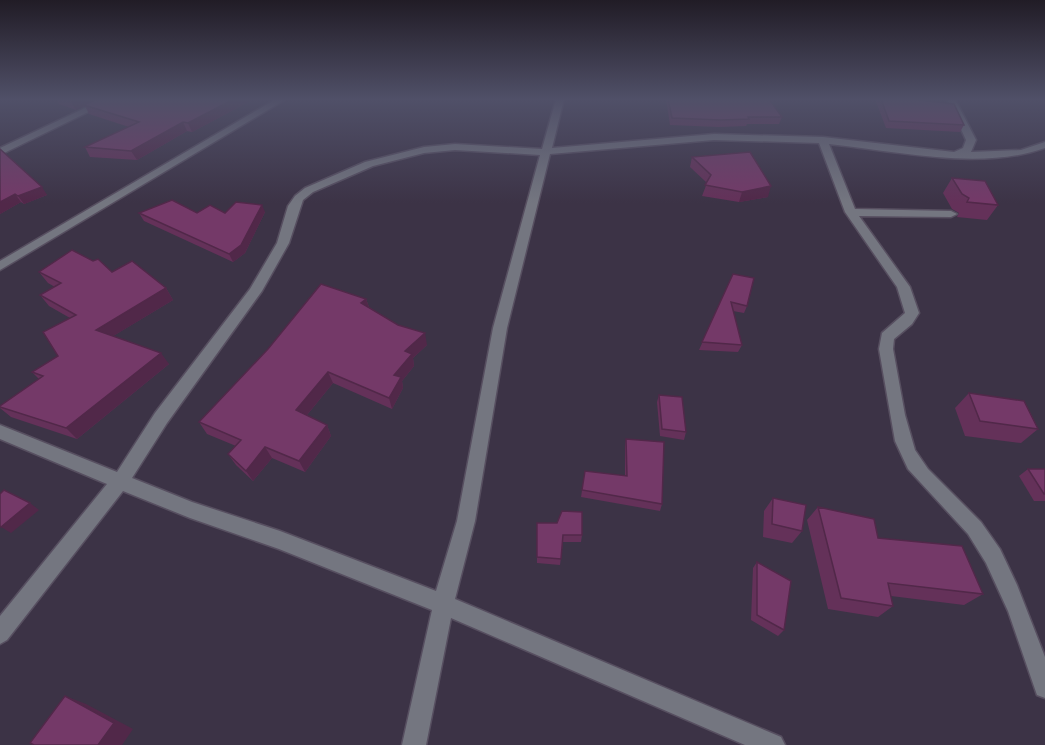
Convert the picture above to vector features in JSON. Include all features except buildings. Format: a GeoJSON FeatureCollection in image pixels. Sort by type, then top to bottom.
{"type":"FeatureCollection","features":[{"type":"Feature","properties":{"kind":"street"},"geometry":{"type":"LineString","coordinates":[[0,152],[38,134]]}},
{"type":"Feature","properties":{"kind":"street"},"geometry":{"type":"LineString","coordinates":[[0,266],[223,134]]}},
{"type":"Feature","properties":{"kind":"street"},"geometry":{"type":"LineString","coordinates":[[414,745],[443,604],[466,521],[500,328],[550,134]]}},
{"type":"Feature","properties":{"kind":"street"},"geometry":{"type":"LineString","coordinates":[[955,155],[966,150],[971,140],[968,134]]}},
{"type":"Feature","properties":{"kind":"street"},"geometry":{"type":"LineString","coordinates":[[0,633],[121,480],[161,418],[255,291],[283,243],[294,206],[299,198],[309,190],[369,164],[424,150],[455,147],[545,152],[714,137],[823,140],[955,155],[1022,153],[1045,145]]}},
{"type":"Feature","properties":{"kind":"street"},"geometry":{"type":"LineString","coordinates":[[823,140],[851,212],[903,287],[910,301],[912,313],[907,321],[887,337],[886,343],[902,439],[909,456],[957,506],[983,538],[1004,580],[1045,687]]}},
{"type":"Feature","properties":{"kind":"street"},"geometry":{"type":"LineString","coordinates":[[851,212],[951,214]]}},
{"type":"Feature","properties":{"kind":"street"},"geometry":{"type":"LineString","coordinates":[[0,432],[190,510],[280,540],[443,604],[773,745]]}}]}
